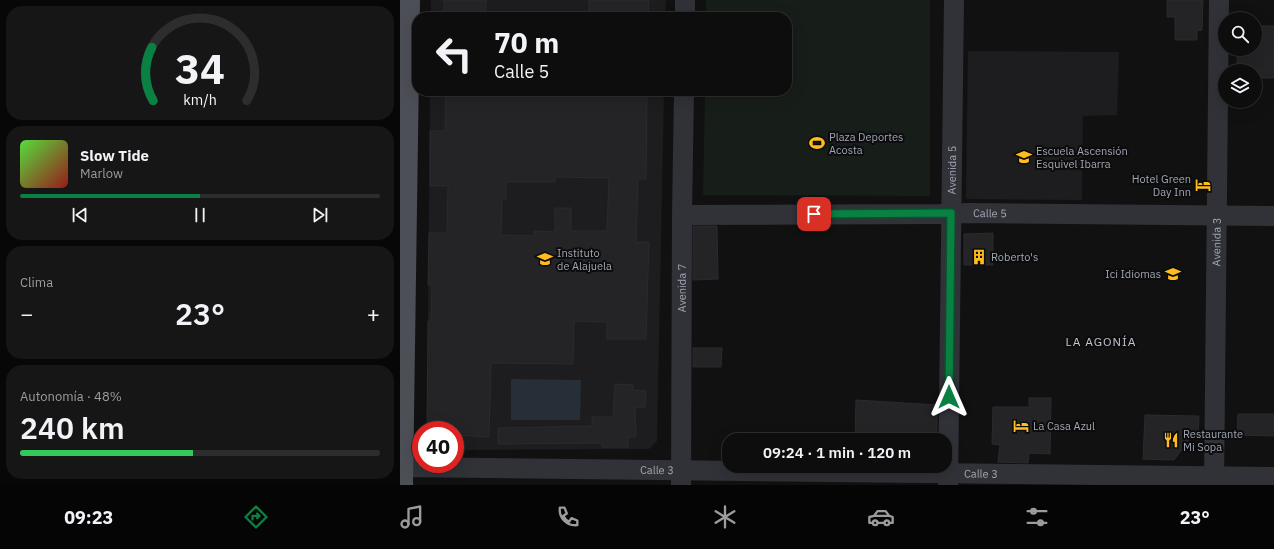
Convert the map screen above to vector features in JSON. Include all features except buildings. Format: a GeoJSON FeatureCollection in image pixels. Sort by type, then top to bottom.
{"type":"FeatureCollection","features":[{"type":"Feature","properties":{"kind":"main road"},"geometry":{"type":"LineString","coordinates":[[402,473],[403,212],[409,0]]}},
{"type":"Feature","properties":{"kind":"street"},"geometry":{"type":"LineString","coordinates":[[685,0],[685,12]]}},
{"type":"Feature","properties":{"kind":"street","name":"Avenida 5"},"geometry":{"type":"LineString","coordinates":[[948,480],[954,0]]}},
{"type":"Feature","properties":{"kind":"street","name":"Avenida 3"},"geometry":{"type":"LineString","coordinates":[[1214,481],[1219,0]]}},
{"type":"Feature","properties":{"kind":"street","name":"Avenida 7"},"geometry":{"type":"LineString","coordinates":[[681,478],[684,96]]}},
{"type":"Feature","properties":{"kind":"street","name":"Calle 5"},"geometry":{"type":"LineString","coordinates":[[682,215],[951,213],[1274,216]]}},
{"type":"Feature","properties":{"kind":"street","name":"Calle 3"},"geometry":{"type":"LineString","coordinates":[[402,473],[681,478],[948,480],[1214,481],[1274,478]]}},
{"type":"Feature","properties":{"kind":"shaded area"},"geometry":{"type":"Polygon","coordinates":[[[431,0],[666,0],[665,12],[431,12],[431,0]]]}},
{"type":"Feature","properties":{"kind":"shaded area","name":"Plaza Deportes Acosta"},"geometry":{"type":"Polygon","coordinates":[[[706,0],[930,0],[930,196],[703,195],[705,96],[792,96],[792,12],[706,12],[706,0]]]}},
{"type":"Feature","properties":{"kind":"shaded area","name":"Escuela Ascensión Esquivel Ibarra"},"geometry":{"type":"Polygon","coordinates":[[[968,51],[1119,52],[1117,115],[1083,116],[1082,200],[966,199],[968,51]]]}},
{"type":"Feature","properties":{"kind":"shaded area","name":"Instituto de Alajuela"},"geometry":{"type":"Polygon","coordinates":[[[430,96],[664,96],[657,441],[649,449],[464,450],[464,421],[427,421],[430,96]]]}},
{"type":"Feature","properties":{"kind":"shaded area"},"geometry":{"type":"Polygon","coordinates":[[[511,379],[581,380],[580,420],[511,420],[511,379]]]}},
{"type":"Feature","properties":{"kind":"place","name":"Plaza Deportes Acosta"},"geometry":{"type":"Point","coordinates":[817,143]}},
{"type":"Feature","properties":{"kind":"place","name":"Escuela Ascensión Esquivel Ibarra"},"geometry":{"type":"Point","coordinates":[1024,157]}},
{"type":"Feature","properties":{"kind":"place","name":"Hotel Green Day Inn"},"geometry":{"type":"Point","coordinates":[1203,185]}},
{"type":"Feature","properties":{"kind":"place","name":"Roberto's"},"geometry":{"type":"Point","coordinates":[979,257]}},
{"type":"Feature","properties":{"kind":"place","name":"Instituto de Alajuela"},"geometry":{"type":"Point","coordinates":[545,259]}},
{"type":"Feature","properties":{"kind":"place","name":"Ici Idiomas"},"geometry":{"type":"Point","coordinates":[1173,274]}},
{"type":"Feature","properties":{"kind":"place","name":"La Casa Azul"},"geometry":{"type":"Point","coordinates":[1021,426]}},
{"type":"Feature","properties":{"kind":"place","name":"Restaurante Mi Sopa"},"geometry":{"type":"Point","coordinates":[1171,440]}},
{"type":"Feature","properties":{"kind":"district","name":"LA AGONÍA"},"geometry":{"type":"Point","coordinates":[1101,342]}},
{"type":"Feature","properties":{"kind":"route"},"geometry":{"type":"LineString","coordinates":[[814,214],[951,213],[949,397]]}}]}
